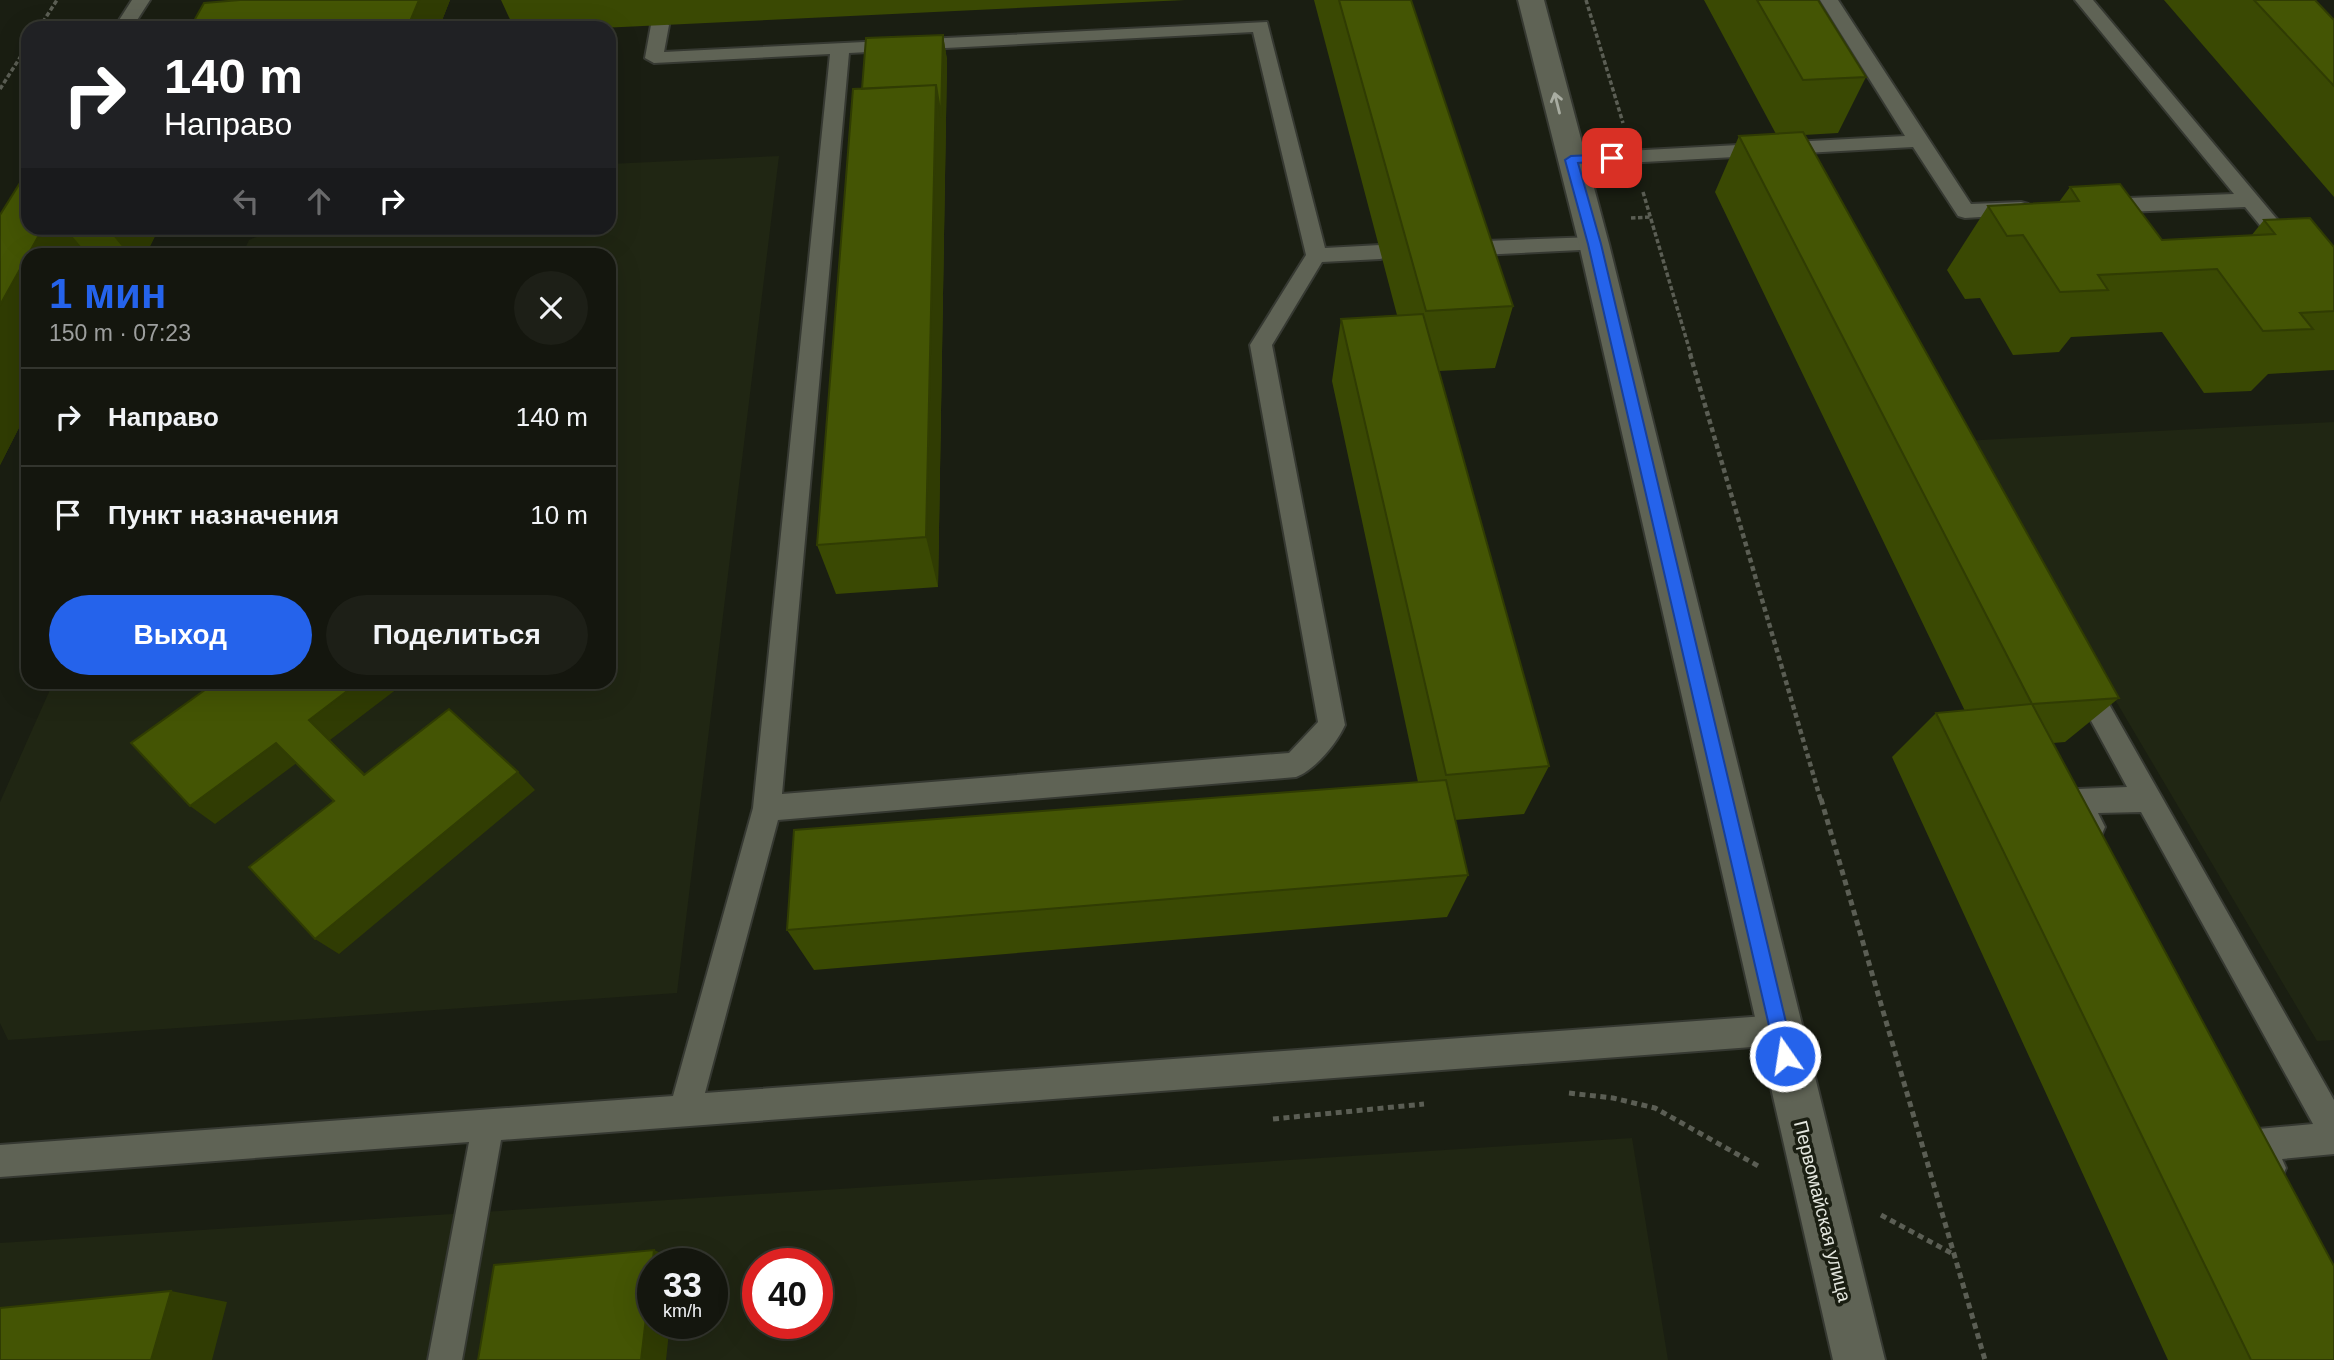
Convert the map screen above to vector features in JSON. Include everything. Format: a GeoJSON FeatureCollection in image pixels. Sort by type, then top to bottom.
{"type":"FeatureCollection","features":[{"type":"Feature","properties":{"kind":"street","name":"Первомайская улица"},"geometry":{"type":"LineString","coordinates":[[1531,0],[1594,244],[1859,1360]]}},
{"type":"Feature","properties":{"kind":"lane"},"geometry":{"type":"LineString","coordinates":[[128,21],[141,0]]}},
{"type":"Feature","properties":{"kind":"lane"},"geometry":{"type":"LineString","coordinates":[[1829,0],[1965,212],[2046,208]]}},
{"type":"Feature","properties":{"kind":"lane"},"geometry":{"type":"LineString","coordinates":[[2084,0],[2334,301]]}},
{"type":"Feature","properties":{"kind":"lane"},"geometry":{"type":"LineString","coordinates":[[660,25],[654,58],[1261,26],[1316,255],[1261,345],[1332,725],[1296,765],[766,808]]}},
{"type":"Feature","properties":{"kind":"lane"},"geometry":{"type":"LineString","coordinates":[[685,1110],[766,808],[840,48]]}},
{"type":"Feature","properties":{"kind":"lane"},"geometry":{"type":"LineString","coordinates":[[1571,160],[1917,141]]}},
{"type":"Feature","properties":{"kind":"lane"},"geometry":{"type":"LineString","coordinates":[[1784,148],[1797,172]]}},
{"type":"Feature","properties":{"kind":"lane"},"geometry":{"type":"LineString","coordinates":[[2087,206],[2250,200]]}},
{"type":"Feature","properties":{"kind":"lane"},"geometry":{"type":"LineString","coordinates":[[1458,249],[1594,244]]}},
{"type":"Feature","properties":{"kind":"lane"},"geometry":{"type":"LineString","coordinates":[[1316,255],[1380,252]]}},
{"type":"Feature","properties":{"kind":"lane"},"geometry":{"type":"LineString","coordinates":[[2074,666],[2334,1131]]}},
{"type":"Feature","properties":{"kind":"lane"},"geometry":{"type":"LineString","coordinates":[[2104,850],[2078,801],[2148,799]]}},
{"type":"Feature","properties":{"kind":"lane"},"geometry":{"type":"LineString","coordinates":[[0,1161],[1779,1030]]}},
{"type":"Feature","properties":{"kind":"lane"},"geometry":{"type":"LineString","coordinates":[[445,1360],[488,1125]]}},
{"type":"Feature","properties":{"kind":"lane"},"geometry":{"type":"LineString","coordinates":[[2283,1194],[2251,1132],[2334,1138]]}},
{"type":"Feature","properties":{"kind":"path"},"geometry":{"type":"LineString","coordinates":[[44,21],[57,0]]}},
{"type":"Feature","properties":{"kind":"path"},"geometry":{"type":"LineString","coordinates":[[1586,0],[1985,1360]]}},
{"type":"Feature","properties":{"kind":"path"},"geometry":{"type":"LineString","coordinates":[[0,89],[21,57]]}},
{"type":"Feature","properties":{"kind":"path"},"geometry":{"type":"LineString","coordinates":[[1560,1092],[1613,1098],[1655,1108],[1760,1168]]}},
{"type":"Feature","properties":{"kind":"path"},"geometry":{"type":"LineString","coordinates":[[1273,1119],[1437,1103]]}},
{"type":"Feature","properties":{"kind":"path"},"geometry":{"type":"LineString","coordinates":[[1873,1211],[1954,1255]]}},
{"type":"Feature","properties":{"kind":"shaded area"},"geometry":{"type":"Polygon","coordinates":[[[779,156],[677,993],[8,1040],[0,1023],[0,802],[50,689],[616,689],[616,248],[245,248],[249,240],[261,235],[616,235],[616,164],[779,156]]]}},
{"type":"Feature","properties":{"kind":"shaded area"},"geometry":{"type":"Polygon","coordinates":[[[2334,422],[2334,1040],[2317,1041],[1962,441],[2334,422]]]}},
{"type":"Feature","properties":{"kind":"shaded area"},"geometry":{"type":"Polygon","coordinates":[[[1632,1138],[1668,1360],[0,1360],[0,1243],[1632,1138]]]}},
{"type":"Feature","properties":{"kind":"building"},"geometry":{"type":"Polygon","coordinates":[[[240,0],[419,0],[410,21],[194,21],[204,3],[240,0]]]}},
{"type":"Feature","properties":{"kind":"building"},"geometry":{"type":"Polygon","coordinates":[[[1339,0],[1411,0],[1513,306],[1426,311],[1339,0]]]}},
{"type":"Feature","properties":{"kind":"building"},"geometry":{"type":"Polygon","coordinates":[[[1757,0],[1818,0],[1866,77],[1803,80],[1757,0]]]}},
{"type":"Feature","properties":{"kind":"building"},"geometry":{"type":"Polygon","coordinates":[[[2254,0],[2315,0],[2334,20],[2334,86],[2254,0]]]}},
{"type":"Feature","properties":{"kind":"building"},"geometry":{"type":"Polygon","coordinates":[[[943,35],[941,117],[936,85],[862,89],[866,38],[943,35]]]}},
{"type":"Feature","properties":{"kind":"building"},"geometry":{"type":"Polygon","coordinates":[[[936,85],[926,537],[817,545],[853,89],[936,85]]]}},
{"type":"Feature","properties":{"kind":"building"},"geometry":{"type":"Polygon","coordinates":[[[1803,132],[2119,698],[2032,704],[1739,136],[1803,132]]]}},
{"type":"Feature","properties":{"kind":"building"},"geometry":{"type":"Polygon","coordinates":[[[21,181],[21,235],[39,235],[32,248],[21,248],[21,267],[0,305],[0,215],[21,181]]]}},
{"type":"Feature","properties":{"kind":"building"},"geometry":{"type":"Polygon","coordinates":[[[2120,184],[2162,240],[2275,234],[2264,220],[2310,218],[2334,247],[2334,311],[2300,313],[2313,329],[2263,331],[2217,269],[2098,275],[2108,290],[2060,292],[2023,235],[2007,236],[1988,206],[2079,201],[2070,187],[2120,184]]]}},
{"type":"Feature","properties":{"kind":"building"},"geometry":{"type":"Polygon","coordinates":[[[1423,314],[1549,766],[1446,775],[1341,319],[1423,314]]]}},
{"type":"Feature","properties":{"kind":"building"},"geometry":{"type":"Polygon","coordinates":[[[206,689],[350,689],[309,720],[364,775],[449,709],[518,772],[315,939],[249,867],[334,801],[276,743],[190,806],[131,743],[206,689]]]}},
{"type":"Feature","properties":{"kind":"building"},"geometry":{"type":"Polygon","coordinates":[[[2032,704],[2334,1266],[2334,1360],[2251,1360],[1936,713],[2032,704]]]}},
{"type":"Feature","properties":{"kind":"building"},"geometry":{"type":"Polygon","coordinates":[[[1446,780],[1468,875],[787,930],[794,830],[1446,780]]]}},
{"type":"Feature","properties":{"kind":"building"},"geometry":{"type":"Polygon","coordinates":[[[637,1252],[637,1339],[643,1339],[641,1360],[478,1360],[494,1265],[637,1252]]]}},
{"type":"Feature","properties":{"kind":"building"},"geometry":{"type":"Polygon","coordinates":[[[171,1291],[151,1360],[0,1360],[0,1308],[171,1291]]]}},
{"type":"Feature","properties":{"kind":"route"},"geometry":{"type":"LineString","coordinates":[[1612,158],[1571,160],[1594,244],[1785,1056]]}}]}
